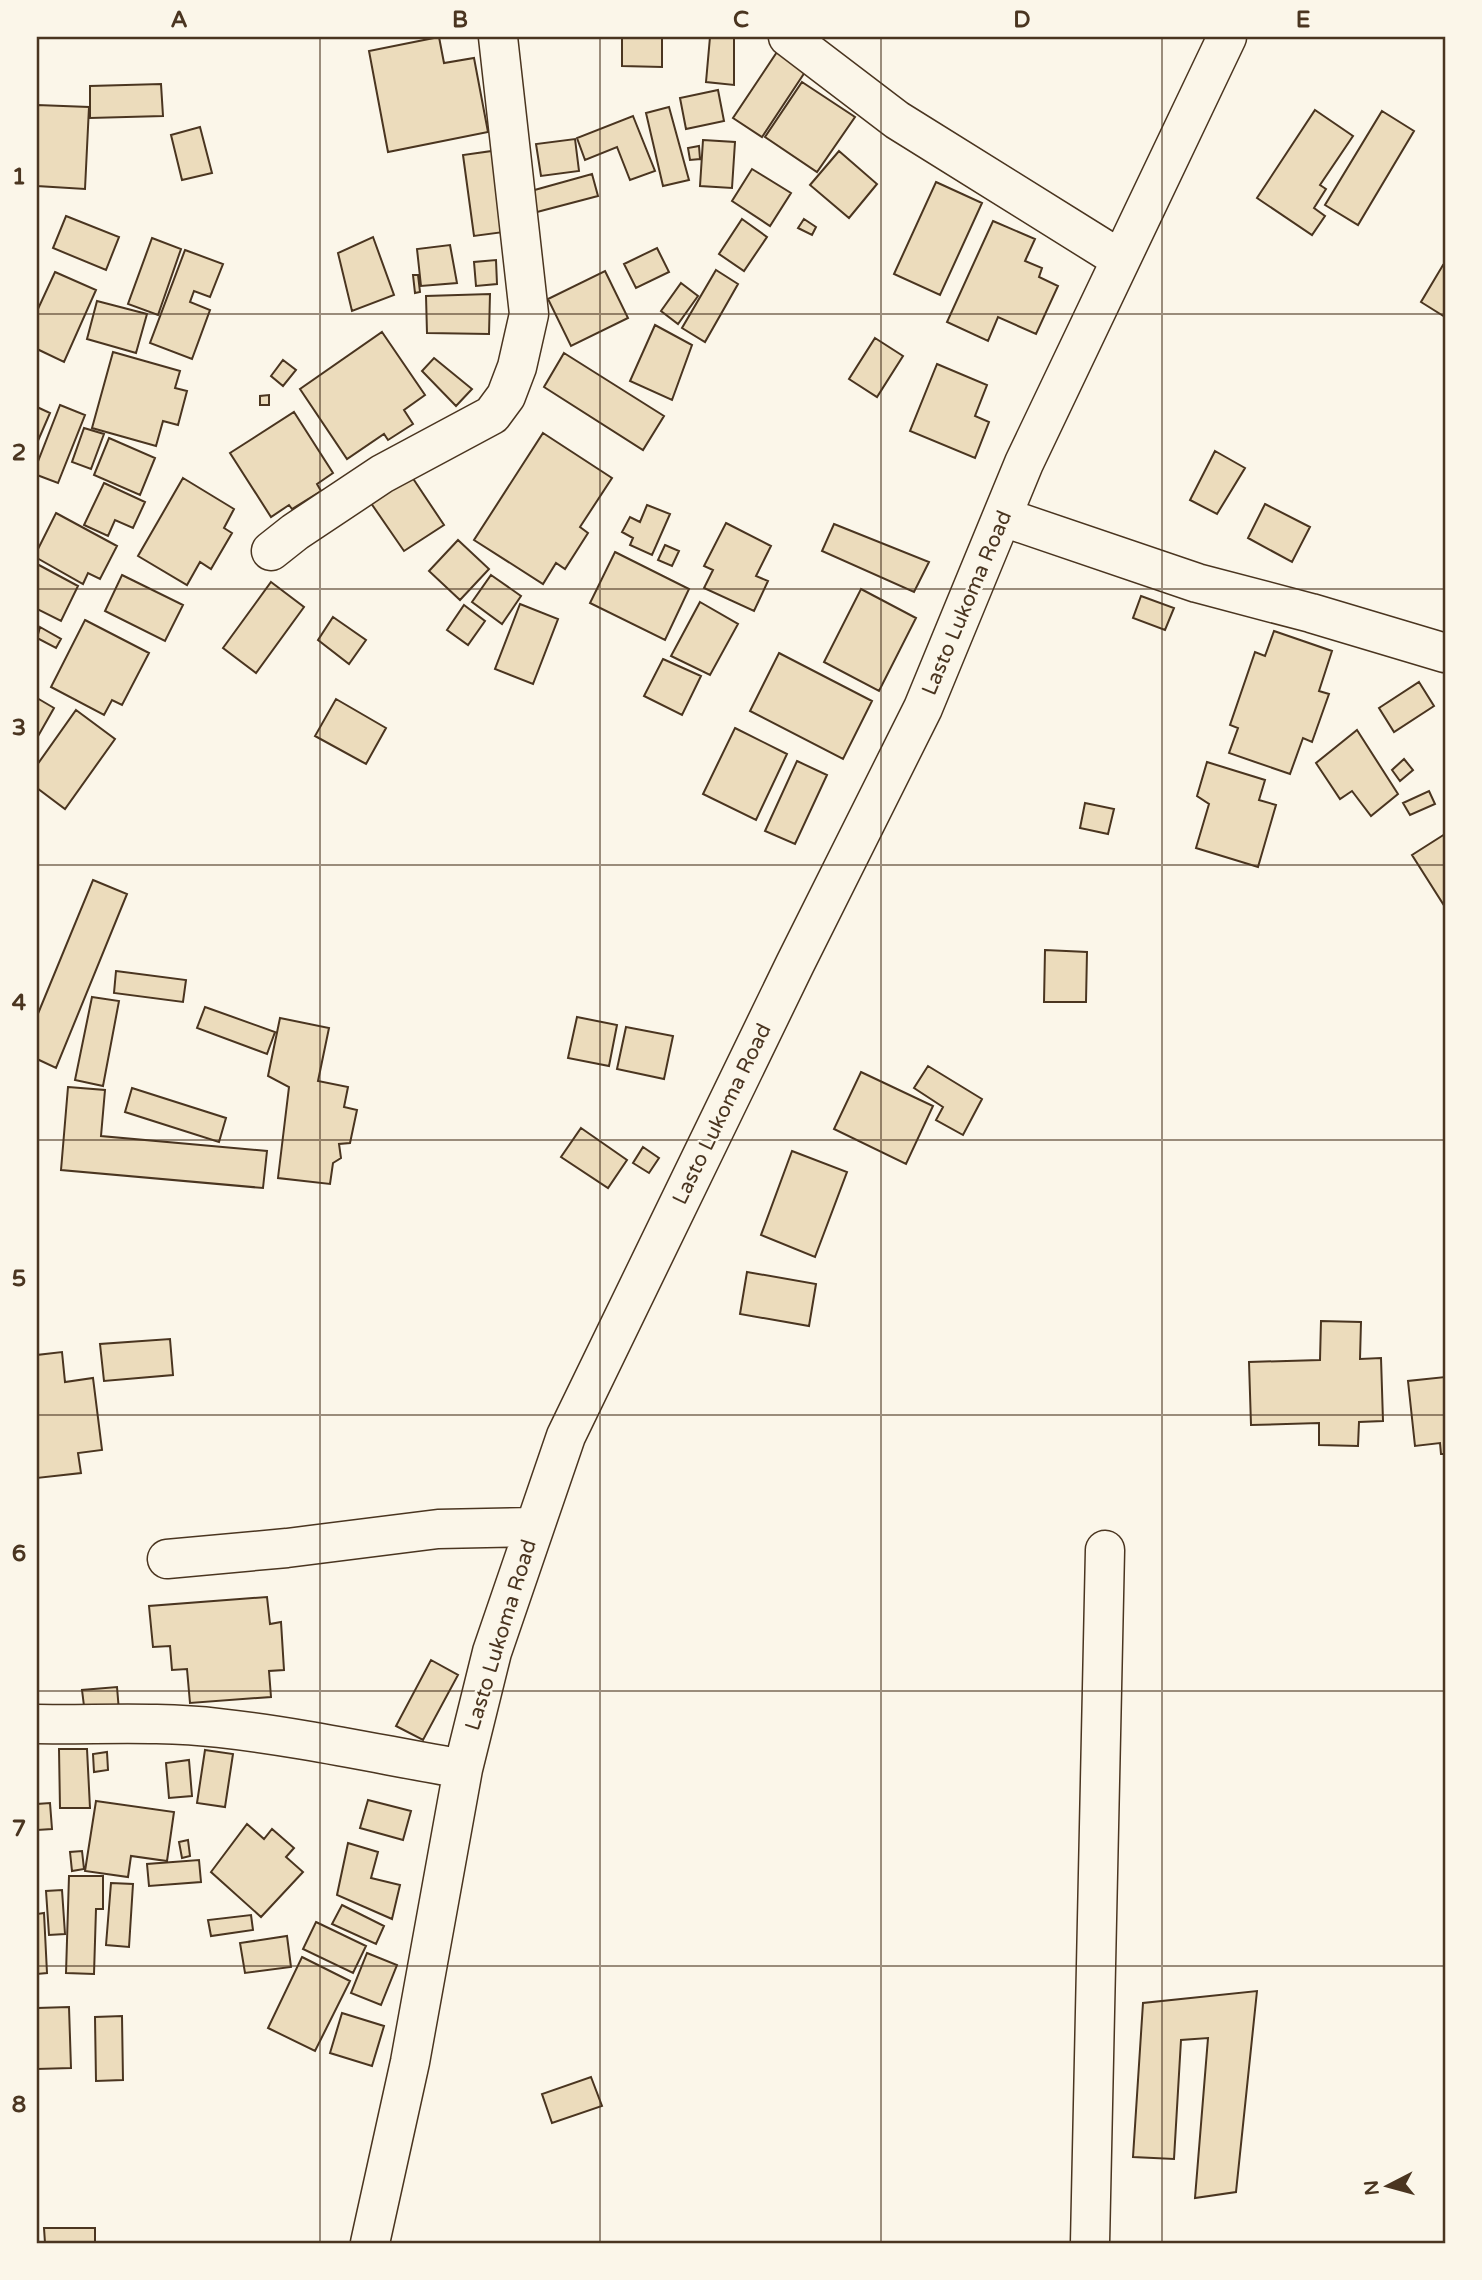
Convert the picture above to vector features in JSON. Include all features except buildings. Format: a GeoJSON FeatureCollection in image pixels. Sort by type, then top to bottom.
{"type":"FeatureCollection","features":[{"type":"Feature","properties":{"kind":"street"},"geometry":{"type":"LineString","coordinates":[[271,551],[382,474],[492,415],[506,396],[517,367],[529,314],[498,37]]}},
{"type":"Feature","properties":{"kind":"street"},"geometry":{"type":"LineString","coordinates":[[788,37],[897,120],[1120,259]]}},
{"type":"Feature","properties":{"kind":"street","name":"Lasto Lukoma Road"},"geometry":{"type":"LineString","coordinates":[[370,2243],[410,2062],[463,1769],[492,1652],[566,1436],[922,708],[1024,463],[1227,37]]}},
{"type":"Feature","properties":{"kind":"street"},"geometry":{"type":"LineString","coordinates":[[1003,517],[1197,583],[1445,653]]}},
{"type":"Feature","properties":{"kind":"street"},"geometry":{"type":"LineString","coordinates":[[167,1559],[287,1548],[438,1529],[533,1527]]}},
{"type":"Feature","properties":{"kind":"street"},"geometry":{"type":"LineString","coordinates":[[1090,2243],[1105,1550]]}},
{"type":"Feature","properties":{"kind":"street"},"geometry":{"type":"LineString","coordinates":[[37,1724],[172,1724],[218,1728],[463,1769]]}}]}
